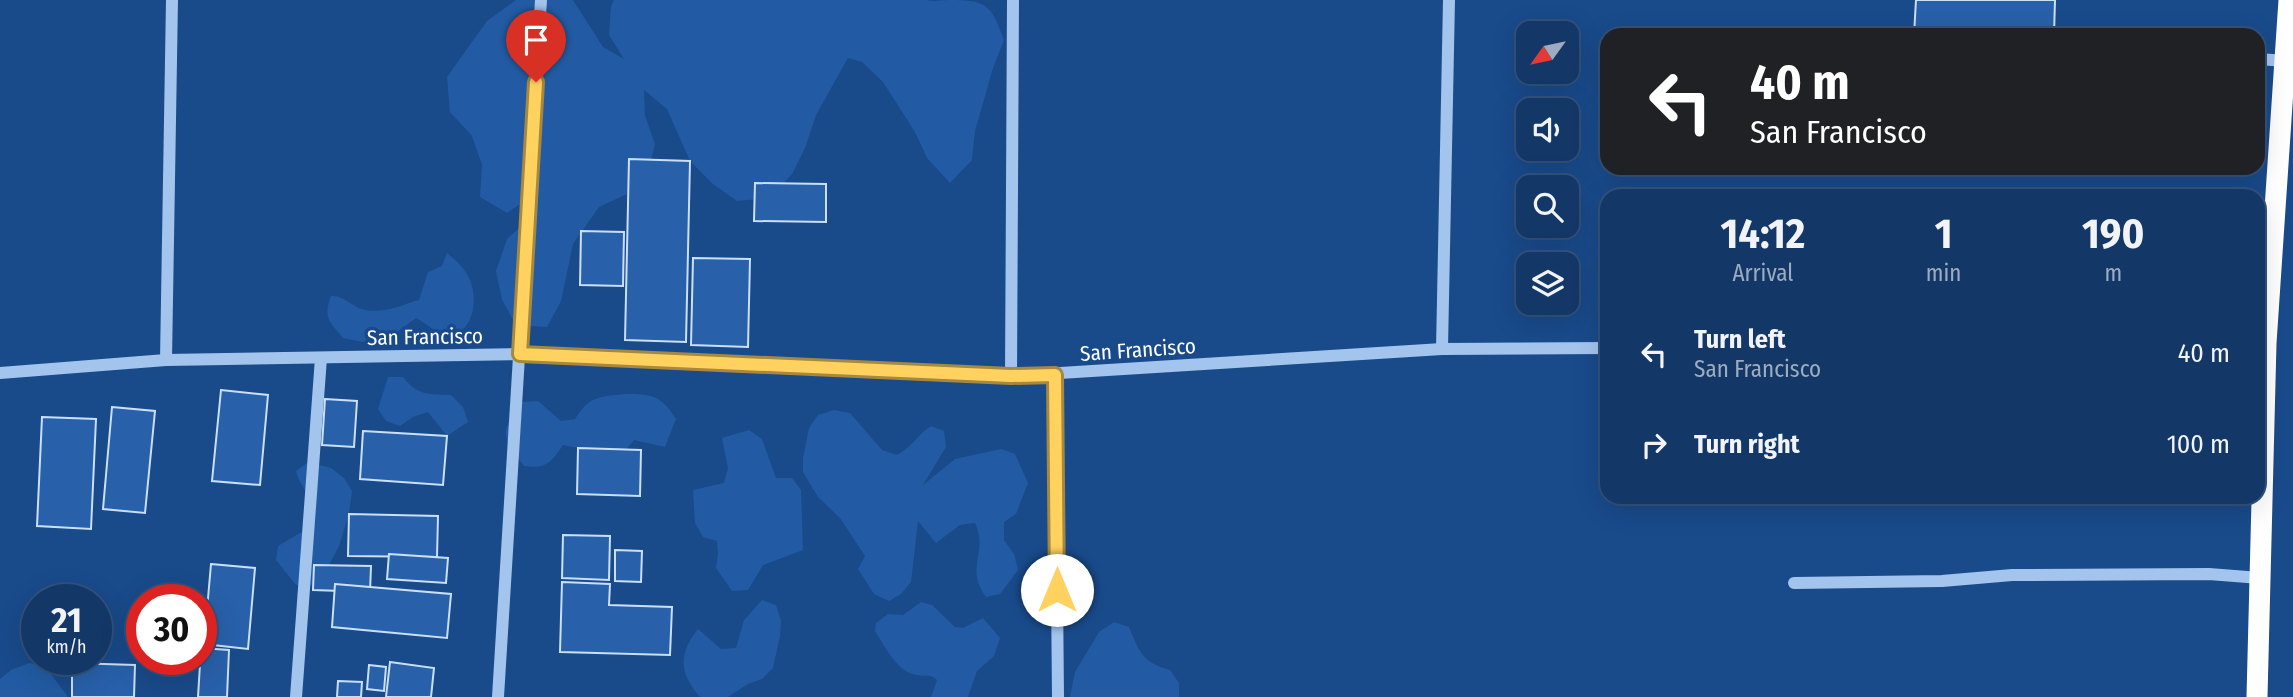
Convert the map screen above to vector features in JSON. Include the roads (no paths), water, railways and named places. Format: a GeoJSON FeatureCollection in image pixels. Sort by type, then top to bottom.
{"type":"FeatureCollection","features":[{"type":"Feature","properties":{"kind":"highway"},"geometry":{"type":"LineString","coordinates":[[2265,309],[2289,0]]}},
{"type":"Feature","properties":{"kind":"highway"},"geometry":{"type":"LineString","coordinates":[[2257,697],[2261,504]]}},
{"type":"Feature","properties":{"kind":"street"},"geometry":{"type":"LineString","coordinates":[[166,360],[172,0]]}},
{"type":"Feature","properties":{"kind":"street"},"geometry":{"type":"LineString","coordinates":[[498,697],[541,0]]}},
{"type":"Feature","properties":{"kind":"street"},"geometry":{"type":"LineString","coordinates":[[1011,376],[1013,0]]}},
{"type":"Feature","properties":{"kind":"street"},"geometry":{"type":"LineString","coordinates":[[1442,349],[1449,0]]}},
{"type":"Feature","properties":{"kind":"street"},"geometry":{"type":"LineString","coordinates":[[2265,60],[2286,61]]}},
{"type":"Feature","properties":{"kind":"street","name":"San Francisco"},"geometry":{"type":"LineString","coordinates":[[0,373],[166,360],[520,354],[1011,376],[1442,349],[1600,348]]}},
{"type":"Feature","properties":{"kind":"street"},"geometry":{"type":"LineString","coordinates":[[296,697],[321,358]]}},
{"type":"Feature","properties":{"kind":"street"},"geometry":{"type":"LineString","coordinates":[[1055,375],[1058,697]]}},
{"type":"Feature","properties":{"kind":"street"},"geometry":{"type":"LineString","coordinates":[[1794,583],[1942,581],[2012,575],[2209,574],[2260,578]]}}]}
